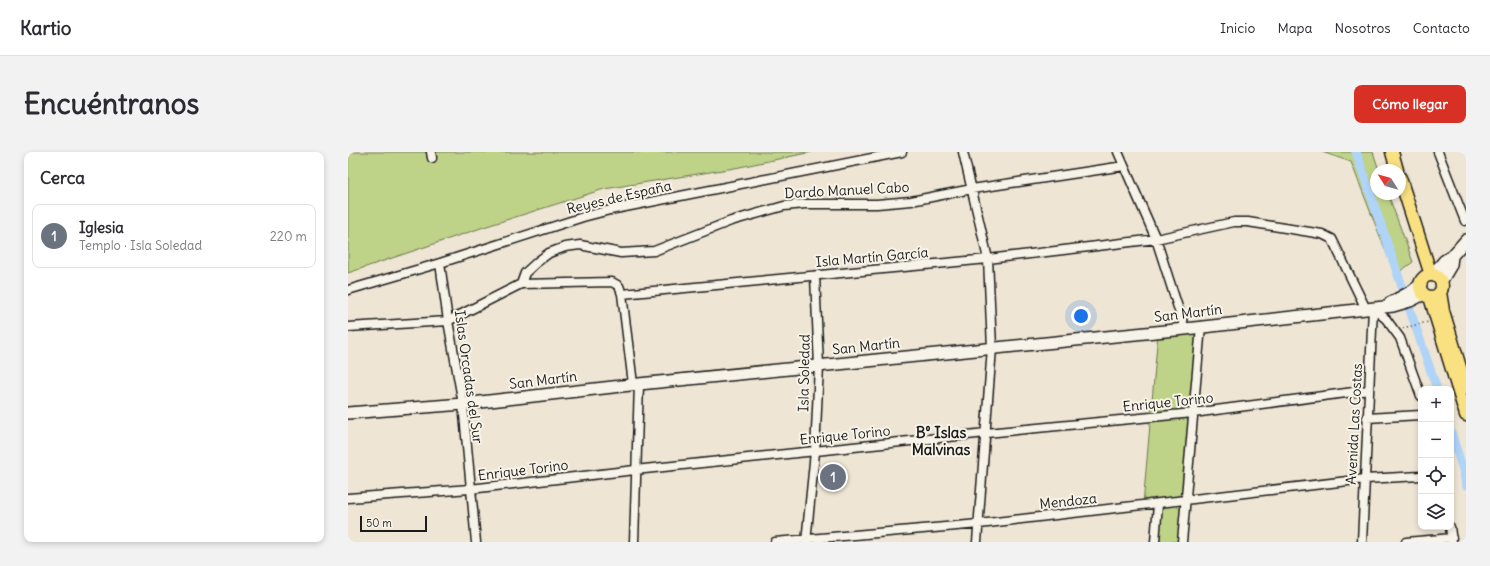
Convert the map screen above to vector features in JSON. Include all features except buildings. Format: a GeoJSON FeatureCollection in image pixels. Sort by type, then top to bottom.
{"type":"FeatureCollection","features":[{"type":"Feature","properties":{"kind":"main road"},"geometry":{"type":"LineString","coordinates":[[1385,152],[1389,164]]}},
{"type":"Feature","properties":{"kind":"main road"},"geometry":{"type":"LineString","coordinates":[[1392,152],[1395,164]]}},
{"type":"Feature","properties":{"kind":"main road"},"geometry":{"type":"LineString","coordinates":[[1400,200],[1466,415]]}},
{"type":"Feature","properties":{"kind":"main road"},"geometry":{"type":"LineString","coordinates":[[1405,200],[1427,287],[1443,311],[1466,387]]}},
{"type":"Feature","properties":{"kind":"main road"},"geometry":{"type":"LineString","coordinates":[[1427,287],[1451,265],[1452,256],[1466,240]]}},
{"type":"Feature","properties":{"kind":"main road","name":"San Martín"},"geometry":{"type":"LineString","coordinates":[[348,413],[462,404],[636,384],[1184,329],[1370,308],[1386,306],[1392,301],[1427,287]]}},
{"type":"Feature","properties":{"kind":"street","name":"Reyes de España"},"geometry":{"type":"LineString","coordinates":[[348,290],[610,210],[902,152]]}},
{"type":"Feature","properties":{"kind":"street"},"geometry":{"type":"LineString","coordinates":[[963,152],[988,259],[992,348],[977,542]]}},
{"type":"Feature","properties":{"kind":"street"},"geometry":{"type":"LineString","coordinates":[[1118,152],[1156,239],[1184,329]]}},
{"type":"Feature","properties":{"kind":"street"},"geometry":{"type":"LineString","coordinates":[[1438,152],[1465,221]]}},
{"type":"Feature","properties":{"kind":"street","name":"Dardo Manuel Cabo"},"geometry":{"type":"LineString","coordinates":[[521,284],[525,273],[537,262],[549,253],[565,247],[580,245],[621,253],[654,251],[730,221],[784,206],[805,204],[877,204],[911,201],[972,189],[1124,166]]}},
{"type":"Feature","properties":{"kind":"street","name":"Isla Martín García"},"geometry":{"type":"LineString","coordinates":[[622,294],[988,259],[1156,239],[1234,222],[1248,222],[1322,234],[1332,239],[1370,308]]}},
{"type":"Feature","properties":{"kind":"street","name":"Islas Orcadas del Sur"},"geometry":{"type":"LineString","coordinates":[[440,263],[462,404],[476,542]]}},
{"type":"Feature","properties":{"kind":"street","name":"Isla Soledad"},"geometry":{"type":"LineString","coordinates":[[806,541],[814,452],[819,366],[815,276]]}},
{"type":"Feature","properties":{"kind":"street"},"geometry":{"type":"LineString","coordinates":[[348,327],[448,321],[521,284],[612,282],[619,286],[622,294],[636,384],[634,542]]}},
{"type":"Feature","properties":{"kind":"street"},"geometry":{"type":"LineString","coordinates":[[1370,308],[1386,319],[1400,338],[1418,388]]}},
{"type":"Feature","properties":{"kind":"street","name":"Avenida Las Costas"},"geometry":{"type":"LineString","coordinates":[[1362,542],[1369,390],[1370,308]]}},
{"type":"Feature","properties":{"kind":"street"},"geometry":{"type":"LineString","coordinates":[[1182,542],[1201,326]]}},
{"type":"Feature","properties":{"kind":"street","name":"Enrique Torino"},"geometry":{"type":"LineString","coordinates":[[348,498],[470,489],[986,433],[1193,413],[1369,390]]}},
{"type":"Feature","properties":{"kind":"street"},"geometry":{"type":"LineString","coordinates":[[1367,418],[1418,415]]}},
{"type":"Feature","properties":{"kind":"street","name":"Mendoza"},"geometry":{"type":"LineString","coordinates":[[775,542],[806,541],[979,524],[1365,479],[1418,476]]}},
{"type":"Feature","properties":{"kind":"street"},"geometry":{"type":"LineString","coordinates":[[1155,542],[1158,504]]}},
{"type":"Feature","properties":{"kind":"street"},"geometry":{"type":"LineString","coordinates":[[1406,542],[1452,540],[1450,530]]}},
{"type":"Feature","properties":{"kind":"path"},"geometry":{"type":"LineString","coordinates":[[1397,330],[1428,322]]}},
{"type":"Feature","properties":{"kind":"green space"},"geometry":{"type":"Polygon","coordinates":[[[348,152],[812,152],[735,168],[604,189],[487,226],[348,273],[348,152]]]}},
{"type":"Feature","properties":{"kind":"green space"},"geometry":{"type":"Polygon","coordinates":[[[1322,152],[1373,152],[1377,164],[1370,164],[1370,200],[1390,200],[1413,262],[1395,275],[1351,162],[1322,152]]]}},
{"type":"Feature","properties":{"kind":"green space"},"geometry":{"type":"Polygon","coordinates":[[[1200,327],[1182,542],[1155,542],[1159,503],[1143,505],[1158,332],[1200,327]]]}},
{"type":"Feature","properties":{"kind":"waterway"},"geometry":{"type":"LineString","coordinates":[[1356,152],[1436,386]]}},
{"type":"Feature","properties":{"kind":"waterway"},"geometry":{"type":"LineString","coordinates":[[1454,442],[1466,485]]}},
{"type":"Feature","properties":{"kind":"place","name":"Iglesia"},"geometry":{"type":"Point","coordinates":[833,477]}},
{"type":"Feature","properties":{"kind":"district","name":"B° Islas Malvinas"},"geometry":{"type":"Point","coordinates":[941,442]}}]}
